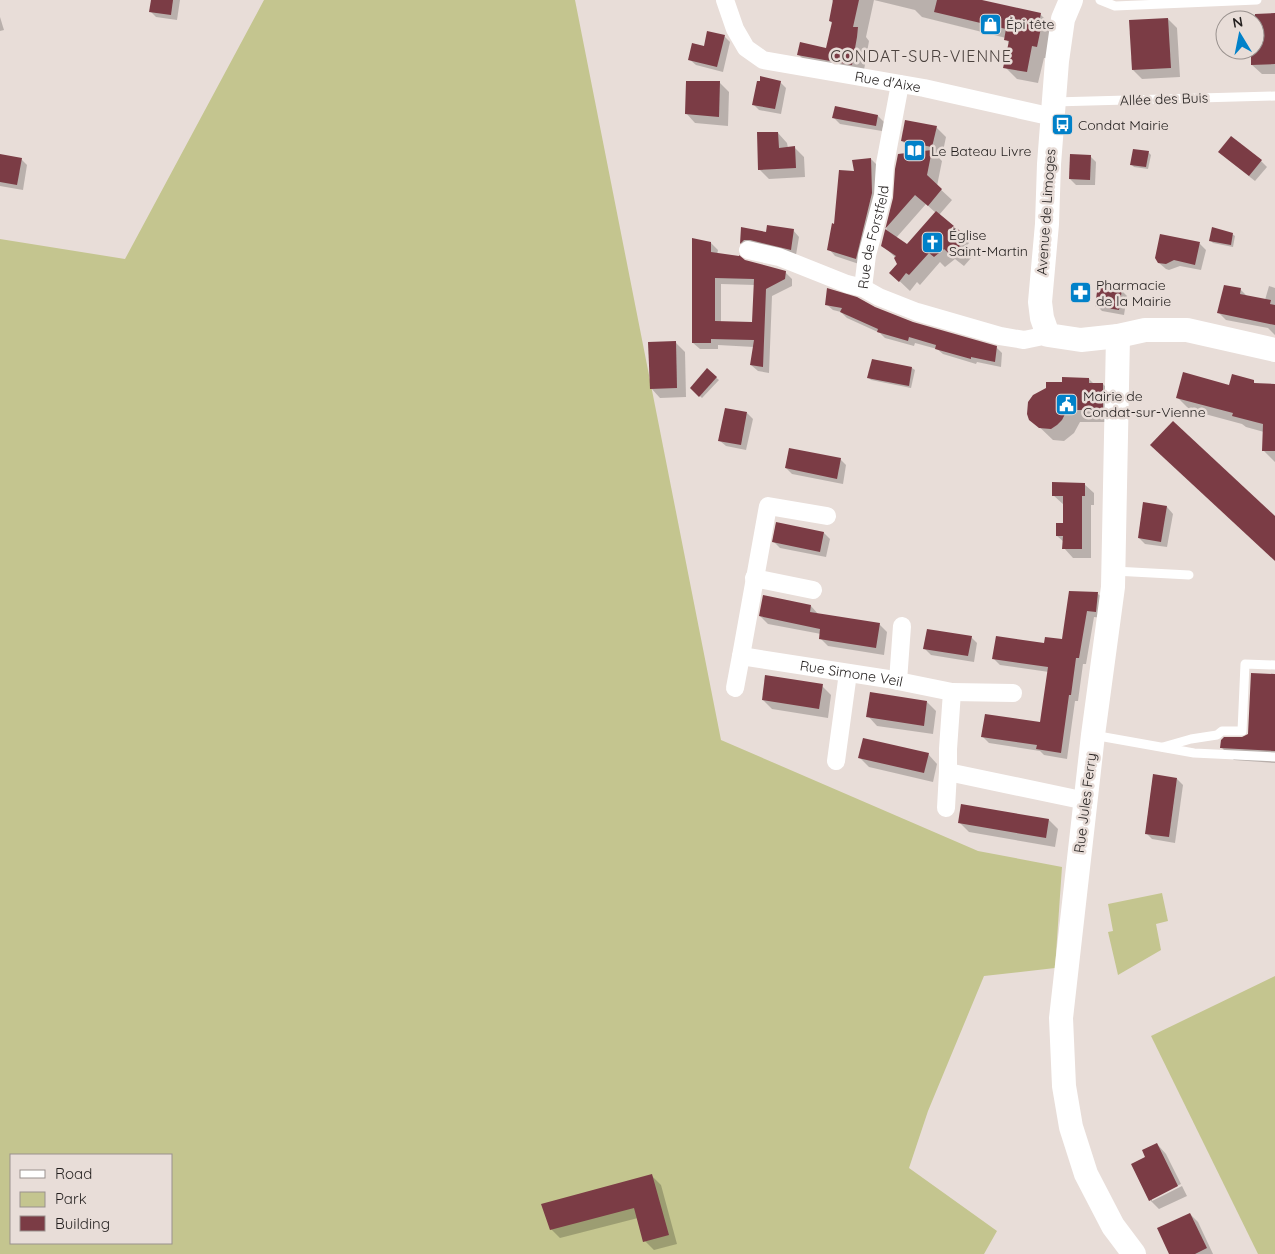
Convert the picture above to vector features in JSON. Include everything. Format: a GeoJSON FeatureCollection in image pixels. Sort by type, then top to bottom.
{"type":"FeatureCollection","features":[{"type":"Feature","properties":{"kind":"main road","name":"Avenue de Limoges"},"geometry":{"type":"LineString","coordinates":[[1048,335],[1042,318],[1040,302],[1053,110],[1063,19],[1069,1]]}},
{"type":"Feature","properties":{"kind":"main road"},"geometry":{"type":"LineString","coordinates":[[1048,335],[1082,340],[1118,336],[1145,330],[1188,330],[1275,350]]}},
{"type":"Feature","properties":{"kind":"main road","name":"Rue Jules Ferry"},"geometry":{"type":"LineString","coordinates":[[1118,336],[1114,587],[1093,735],[1061,1018],[1064,1086],[1071,1127],[1086,1174],[1113,1226],[1134,1254]]}},
{"type":"Feature","properties":{"kind":"street","name":"Rue d'Aixe"},"geometry":{"type":"LineString","coordinates":[[726,0],[735,29],[746,48],[763,60],[1053,110]]}},
{"type":"Feature","properties":{"kind":"street","name":"Rue de Forstfeld"},"geometry":{"type":"LineString","coordinates":[[900,84],[885,164],[883,195],[867,255],[863,288],[879,297],[917,312],[1000,336],[1024,340],[1048,335]]}},
{"type":"Feature","properties":{"kind":"street"},"geometry":{"type":"LineString","coordinates":[[748,250],[779,257],[820,274],[863,288]]}},
{"type":"Feature","properties":{"kind":"street"},"geometry":{"type":"LineString","coordinates":[[736,688],[768,506],[827,516]]}},
{"type":"Feature","properties":{"kind":"street"},"geometry":{"type":"LineString","coordinates":[[754,578],[813,590]]}},
{"type":"Feature","properties":{"kind":"street"},"geometry":{"type":"LineString","coordinates":[[898,681],[902,626]]}},
{"type":"Feature","properties":{"kind":"street","name":"Rue Simone Veil"},"geometry":{"type":"LineString","coordinates":[[741,656],[898,681],[952,692],[1013,693]]}},
{"type":"Feature","properties":{"kind":"street"},"geometry":{"type":"LineString","coordinates":[[836,762],[848,673]]}},
{"type":"Feature","properties":{"kind":"street"},"geometry":{"type":"LineString","coordinates":[[946,808],[952,692]]}},
{"type":"Feature","properties":{"kind":"street"},"geometry":{"type":"LineString","coordinates":[[948,772],[1086,801]]}},
{"type":"Feature","properties":{"kind":"lane"},"geometry":{"type":"LineString","coordinates":[[1100,0],[1115,6],[1257,0]]}},
{"type":"Feature","properties":{"kind":"lane","name":"Allée des Buis"},"geometry":{"type":"LineString","coordinates":[[1053,110],[1275,96]]}},
{"type":"Feature","properties":{"kind":"lane"},"geometry":{"type":"LineString","coordinates":[[1114,571],[1189,575]]}},
{"type":"Feature","properties":{"kind":"lane"},"geometry":{"type":"LineString","coordinates":[[1160,748],[1192,739],[1217,735],[1222,731],[1242,731],[1246,664],[1275,665]]}},
{"type":"Feature","properties":{"kind":"lane"},"geometry":{"type":"LineString","coordinates":[[1093,735],[1194,753],[1275,757]]}},
{"type":"Feature","properties":{"kind":"green space"},"geometry":{"type":"Polygon","coordinates":[[[264,0],[575,0],[721,740],[978,851],[1062,867],[1055,968],[984,976],[928,1111],[909,1168],[997,1231],[984,1254],[0,1254],[0,239],[125,259],[264,0]]]}},
{"type":"Feature","properties":{"kind":"green space"},"geometry":{"type":"Polygon","coordinates":[[[1162,893],[1168,921],[1156,924],[1161,950],[1118,975],[1108,932],[1113,931],[1108,904],[1162,893]]]}},
{"type":"Feature","properties":{"kind":"green space"},"geometry":{"type":"Polygon","coordinates":[[[1275,976],[1275,1254],[1258,1254],[1151,1036],[1275,976]]]}},
{"type":"Feature","properties":{"kind":"building"},"geometry":{"type":"Polygon","coordinates":[[[151,0],[173,0],[171,15],[149,12],[151,0]]]}},
{"type":"Feature","properties":{"kind":"building"},"geometry":{"type":"Polygon","coordinates":[[[833,0],[859,0],[853,27],[858,27],[852,65],[797,55],[800,42],[826,48],[832,22],[829,21],[833,0]]]}},
{"type":"Feature","properties":{"kind":"building"},"geometry":{"type":"Polygon","coordinates":[[[937,0],[982,0],[1041,13],[1039,23],[1042,23],[1037,47],[1032,46],[1027,72],[1003,68],[1009,41],[1004,40],[1006,29],[934,12],[937,0]]]}},
{"type":"Feature","properties":{"kind":"building"},"geometry":{"type":"Polygon","coordinates":[[[1275,13],[1275,64],[1251,65],[1251,60],[1265,60],[1265,14],[1275,13]]]}},
{"type":"Feature","properties":{"kind":"building"},"geometry":{"type":"Polygon","coordinates":[[[1168,18],[1171,68],[1132,70],[1129,20],[1168,18]]]}},
{"type":"Feature","properties":{"kind":"building"},"geometry":{"type":"Polygon","coordinates":[[[707,31],[725,35],[717,67],[688,60],[692,43],[704,46],[707,31]]]}},
{"type":"Feature","properties":{"kind":"building"},"geometry":{"type":"Polygon","coordinates":[[[760,76],[781,81],[775,109],[752,105],[757,81],[760,81],[760,76]]]}},
{"type":"Feature","properties":{"kind":"building"},"geometry":{"type":"Polygon","coordinates":[[[686,81],[720,81],[719,117],[685,114],[686,81]]]}},
{"type":"Feature","properties":{"kind":"building"},"geometry":{"type":"Polygon","coordinates":[[[835,106],[878,115],[876,126],[832,118],[835,106]]]}},
{"type":"Feature","properties":{"kind":"building"},"geometry":{"type":"Polygon","coordinates":[[[905,120],[937,126],[932,147],[901,141],[905,120]]]}},
{"type":"Feature","properties":{"kind":"building"},"geometry":{"type":"Polygon","coordinates":[[[757,132],[778,132],[779,148],[795,146],[796,168],[758,170],[757,132]]]}},
{"type":"Feature","properties":{"kind":"building"},"geometry":{"type":"Polygon","coordinates":[[[1231,136],[1262,160],[1249,176],[1218,152],[1231,136]]]}},
{"type":"Feature","properties":{"kind":"building"},"geometry":{"type":"Polygon","coordinates":[[[1133,149],[1149,151],[1146,167],[1130,165],[1133,149]]]}},
{"type":"Feature","properties":{"kind":"building","name":"Le Bateau Livre"},"geometry":{"type":"Polygon","coordinates":[[[932,150],[927,175],[942,189],[928,206],[915,195],[885,229],[893,198],[898,154],[932,150]]]}},
{"type":"Feature","properties":{"kind":"building"},"geometry":{"type":"Polygon","coordinates":[[[0,154],[22,158],[17,185],[0,182],[0,154]]]}},
{"type":"Feature","properties":{"kind":"building"},"geometry":{"type":"Polygon","coordinates":[[[1070,154],[1091,155],[1090,180],[1069,179],[1070,154]]]}},
{"type":"Feature","properties":{"kind":"building"},"geometry":{"type":"Polygon","coordinates":[[[871,158],[872,193],[856,259],[827,250],[832,223],[834,224],[839,170],[854,171],[852,160],[871,158]]]}},
{"type":"Feature","properties":{"kind":"building","name":"Église Saint-Martin"},"geometry":{"type":"Polygon","coordinates":[[[936,211],[960,231],[953,239],[961,247],[953,257],[944,249],[934,257],[929,253],[909,275],[906,273],[899,282],[889,273],[897,264],[894,258],[896,256],[881,246],[885,229],[907,244],[936,211]]]}},
{"type":"Feature","properties":{"kind":"building"},"geometry":{"type":"Polygon","coordinates":[[[767,225],[794,229],[791,250],[750,240],[744,240],[740,244],[741,227],[766,232],[767,225]]]}},
{"type":"Feature","properties":{"kind":"building"},"geometry":{"type":"Polygon","coordinates":[[[1212,227],[1233,233],[1231,245],[1209,241],[1212,227]]]}},
{"type":"Feature","properties":{"kind":"building"},"geometry":{"type":"Polygon","coordinates":[[[1160,234],[1200,242],[1195,265],[1174,260],[1166,264],[1158,263],[1155,258],[1160,234]]]}},
{"type":"Feature","properties":{"kind":"building"},"geometry":{"type":"Polygon","coordinates":[[[692,238],[711,242],[711,252],[739,255],[745,260],[786,271],[785,279],[766,289],[763,367],[750,365],[754,340],[711,339],[711,343],[692,343],[692,238]],[[715,278],[715,321],[752,322],[754,279],[715,278]]]}},
{"type":"Feature","properties":{"kind":"building"},"geometry":{"type":"Polygon","coordinates":[[[1098,285],[1122,289],[1119,310],[1095,306],[1098,285]]]}},
{"type":"Feature","properties":{"kind":"building"},"geometry":{"type":"Polygon","coordinates":[[[1224,285],[1241,288],[1240,294],[1271,300],[1270,304],[1275,305],[1275,325],[1217,313],[1224,285]]]}},
{"type":"Feature","properties":{"kind":"building"},"geometry":{"type":"Polygon","coordinates":[[[827,288],[857,297],[875,307],[913,322],[997,346],[995,362],[971,357],[971,359],[935,349],[936,345],[909,337],[908,341],[877,332],[878,329],[840,312],[842,308],[825,305],[827,288]]]}},
{"type":"Feature","properties":{"kind":"building"},"geometry":{"type":"Polygon","coordinates":[[[676,341],[677,388],[650,389],[648,342],[676,341]]]}},
{"type":"Feature","properties":{"kind":"building"},"geometry":{"type":"Polygon","coordinates":[[[872,359],[912,367],[909,386],[867,378],[872,359]]]}},
{"type":"Feature","properties":{"kind":"building"},"geometry":{"type":"Polygon","coordinates":[[[707,368],[717,377],[699,397],[690,388],[707,368]]]}},
{"type":"Feature","properties":{"kind":"building"},"geometry":{"type":"Polygon","coordinates":[[[1183,372],[1229,385],[1232,374],[1254,380],[1254,383],[1275,384],[1275,451],[1262,451],[1263,424],[1232,416],[1233,413],[1176,398],[1183,372]]]}},
{"type":"Feature","properties":{"kind":"building","name":"Mairie de Condat-sur-Vienne"},"geometry":{"type":"Polygon","coordinates":[[[1062,377],[1089,378],[1089,383],[1103,383],[1103,410],[1067,410],[1062,420],[1051,429],[1039,428],[1029,420],[1027,414],[1028,402],[1033,395],[1046,388],[1046,382],[1062,382],[1062,377]]]}},
{"type":"Feature","properties":{"kind":"building"},"geometry":{"type":"Polygon","coordinates":[[[725,408],[747,412],[741,445],[718,441],[725,408]]]}},
{"type":"Feature","properties":{"kind":"building"},"geometry":{"type":"Polygon","coordinates":[[[1173,421],[1275,516],[1275,561],[1150,445],[1173,421]]]}},
{"type":"Feature","properties":{"kind":"building"},"geometry":{"type":"Polygon","coordinates":[[[789,448],[841,458],[837,479],[785,468],[789,448]]]}},
{"type":"Feature","properties":{"kind":"building"},"geometry":{"type":"Polygon","coordinates":[[[1052,482],[1085,483],[1085,496],[1082,496],[1082,549],[1062,549],[1063,536],[1056,536],[1056,523],[1063,523],[1063,496],[1052,496],[1052,482]]]}},
{"type":"Feature","properties":{"kind":"building"},"geometry":{"type":"Polygon","coordinates":[[[1143,502],[1167,506],[1161,542],[1138,538],[1143,502]]]}},
{"type":"Feature","properties":{"kind":"building"},"geometry":{"type":"Polygon","coordinates":[[[776,522],[824,532],[820,552],[772,542],[776,522]]]}},
{"type":"Feature","properties":{"kind":"building"},"geometry":{"type":"Polygon","coordinates":[[[1069,591],[1098,592],[1096,612],[1087,611],[1079,658],[1076,658],[1061,753],[1036,749],[1037,745],[981,737],[985,714],[1040,722],[1048,667],[992,659],[996,636],[1044,643],[1045,637],[1062,639],[1069,591]]]}},
{"type":"Feature","properties":{"kind":"building"},"geometry":{"type":"Polygon","coordinates":[[[763,595],[811,605],[810,612],[880,623],[876,648],[819,639],[820,629],[759,616],[763,595]]]}},
{"type":"Feature","properties":{"kind":"building"},"geometry":{"type":"Polygon","coordinates":[[[927,629],[972,636],[968,656],[923,649],[927,629]]]}},
{"type":"Feature","properties":{"kind":"building"},"geometry":{"type":"Polygon","coordinates":[[[1251,673],[1275,674],[1275,751],[1220,748],[1221,740],[1224,737],[1242,737],[1248,734],[1251,673]]]}},
{"type":"Feature","properties":{"kind":"building"},"geometry":{"type":"Polygon","coordinates":[[[765,675],[823,684],[819,709],[762,700],[765,675]]]}},
{"type":"Feature","properties":{"kind":"building"},"geometry":{"type":"Polygon","coordinates":[[[870,692],[927,701],[924,726],[866,717],[870,692]]]}},
{"type":"Feature","properties":{"kind":"building"},"geometry":{"type":"Polygon","coordinates":[[[863,738],[929,753],[924,773],[858,758],[863,738]]]}},
{"type":"Feature","properties":{"kind":"building"},"geometry":{"type":"Polygon","coordinates":[[[1153,774],[1177,778],[1169,837],[1145,834],[1153,774]]]}},
{"type":"Feature","properties":{"kind":"building"},"geometry":{"type":"Polygon","coordinates":[[[961,804],[1049,819],[1046,838],[958,823],[961,804]]]}},
{"type":"Feature","properties":{"kind":"building"},"geometry":{"type":"Polygon","coordinates":[[[1157,1143],[1178,1186],[1149,1201],[1131,1164],[1145,1157],[1142,1150],[1157,1143]]]}},
{"type":"Feature","properties":{"kind":"building"},"geometry":{"type":"Polygon","coordinates":[[[652,1174],[669,1235],[643,1242],[634,1208],[550,1230],[541,1204],[652,1174]]]}},
{"type":"Feature","properties":{"kind":"building"},"geometry":{"type":"Polygon","coordinates":[[[1190,1213],[1207,1248],[1195,1254],[1169,1254],[1157,1228],[1190,1213]]]}},
{"type":"Feature","properties":{"kind":"place","name":"Épi tête"},"geometry":{"type":"Point","coordinates":[990,24]}},
{"type":"Feature","properties":{"kind":"place","name":"Condat Mairie"},"geometry":{"type":"Point","coordinates":[1062,125]}},
{"type":"Feature","properties":{"kind":"place","name":"Le Bateau Livre"},"geometry":{"type":"Point","coordinates":[915,151]}},
{"type":"Feature","properties":{"kind":"place","name":"Église Saint-Martin"},"geometry":{"type":"Point","coordinates":[933,243]}},
{"type":"Feature","properties":{"kind":"place","name":"Pharmacie de la Mairie"},"geometry":{"type":"Point","coordinates":[1080,293]}},
{"type":"Feature","properties":{"kind":"place","name":"Mairie de Condat-sur-Vienne"},"geometry":{"type":"Point","coordinates":[1067,404]}},
{"type":"Feature","properties":{"kind":"district","name":"CONDAT-SUR-VIENNE"},"geometry":{"type":"Point","coordinates":[921,56]}}]}
